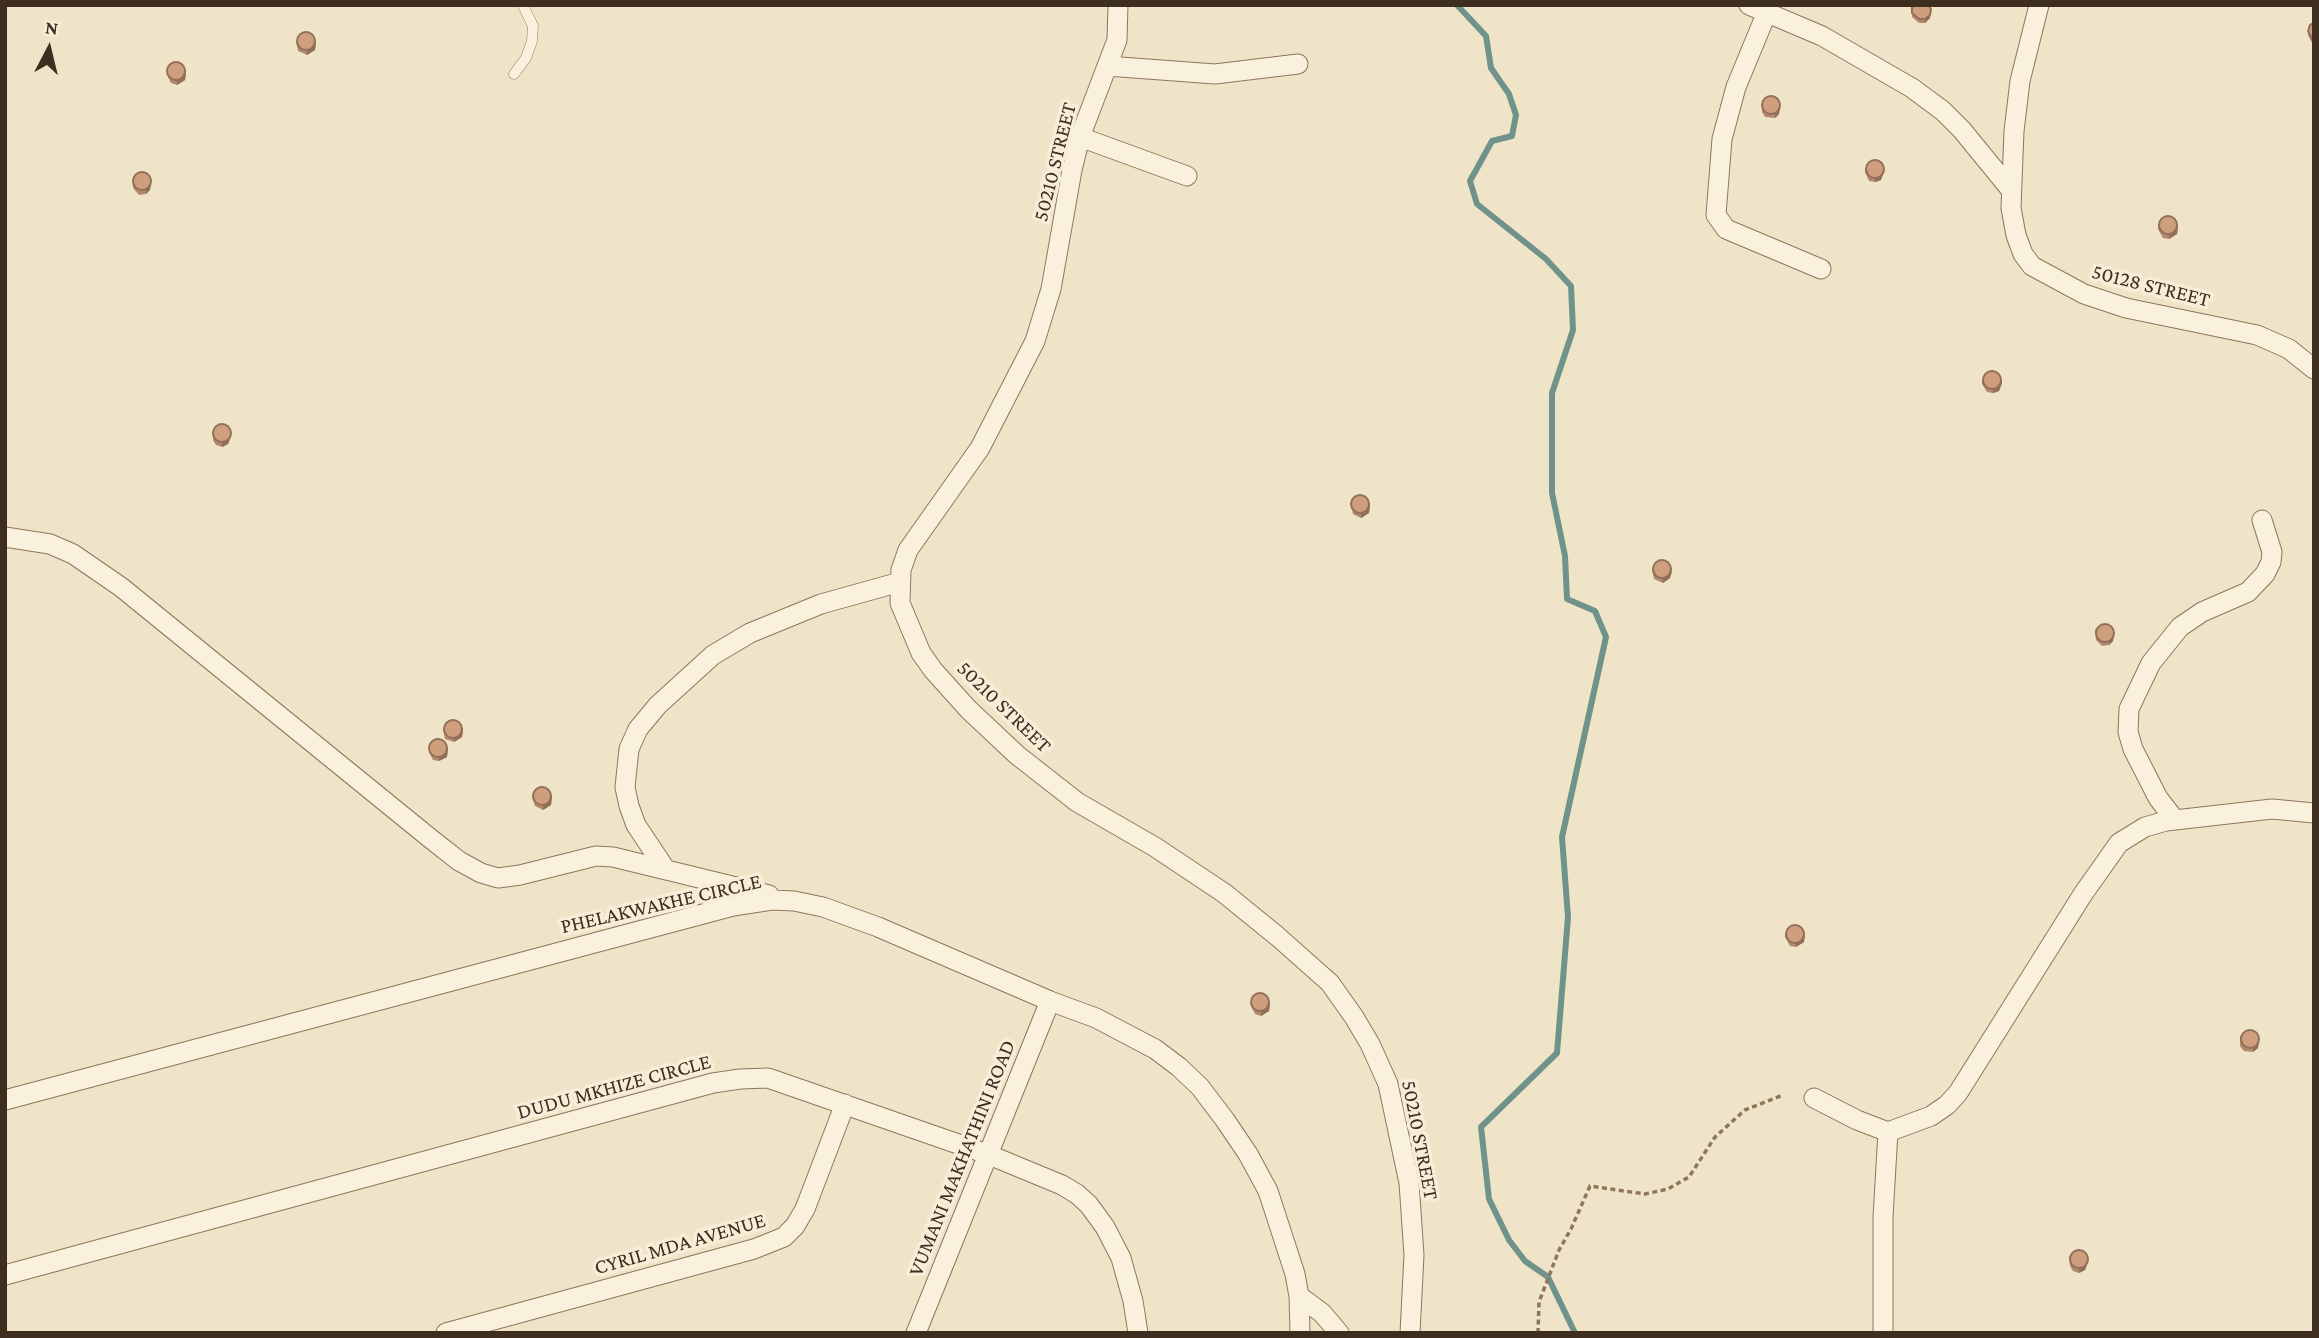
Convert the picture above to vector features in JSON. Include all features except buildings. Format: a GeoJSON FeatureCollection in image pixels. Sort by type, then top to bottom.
{"type":"FeatureCollection","features":[{"type":"Feature","properties":{"kind":"street","name":"50210 STREET"},"geometry":{"type":"LineString","coordinates":[[1118,5],[1117,40],[1080,137],[1051,289],[1035,341],[980,448],[908,550],[901,570],[900,603],[921,653],[968,709],[1017,755],[1077,802],[1156,847],[1224,893],[1330,983],[1354,1017],[1388,1084],[1409,1183],[1414,1255],[1410,1333]]}},
{"type":"Feature","properties":{"kind":"street","name":"50128 STREET"},"geometry":{"type":"LineString","coordinates":[[2039,5],[2020,81],[2011,190],[2016,235],[2023,254],[2032,266],[2084,294],[2126,308],[2257,335],[2289,349],[2314,369]]}},
{"type":"Feature","properties":{"kind":"street"},"geometry":{"type":"LineString","coordinates":[[1821,268],[1726,229],[1716,215],[1722,139],[1758,9],[1822,36],[1912,88],[1943,111],[1962,130],[2011,190]]}},
{"type":"Feature","properties":{"kind":"street"},"geometry":{"type":"LineString","coordinates":[[1107,66],[1215,74],[1298,64]]}},
{"type":"Feature","properties":{"kind":"street"},"geometry":{"type":"LineString","coordinates":[[1080,137],[1187,176]]}},
{"type":"Feature","properties":{"kind":"street"},"geometry":{"type":"LineString","coordinates":[[2175,820],[2158,798],[2133,749],[2128,732],[2129,709],[2151,663],[2180,627],[2202,612],[2248,592],[2265,574],[2272,552],[2262,520]]}},
{"type":"Feature","properties":{"kind":"street"},"geometry":{"type":"LineString","coordinates":[[5,537],[50,544],[73,554],[121,587],[431,839],[459,861],[481,873],[498,878],[596,856],[613,857],[794,901]]}},
{"type":"Feature","properties":{"kind":"street"},"geometry":{"type":"LineString","coordinates":[[666,870],[636,825],[625,788],[629,749],[638,729],[658,705],[713,655],[750,633],[821,604],[900,582]]}},
{"type":"Feature","properties":{"kind":"street"},"geometry":{"type":"LineString","coordinates":[[1814,1098],[1888,1132],[1931,1116],[1958,1093],[2082,894],[2119,842],[2145,827],[2175,820],[2272,810],[2314,813]]}},
{"type":"Feature","properties":{"kind":"street","name":"PHELAKWAKHE CIRCLE"},"geometry":{"type":"LineString","coordinates":[[5,1100],[733,906],[772,900],[794,901],[823,907],[878,927],[1096,1018],[1156,1049],[1200,1087],[1248,1154],[1268,1191],[1285,1238],[1299,1296],[1300,1333]]}},
{"type":"Feature","properties":{"kind":"street","name":"VUMANI MAKHATHINI ROAD"},"geometry":{"type":"LineString","coordinates":[[916,1333],[1050,1001]]}},
{"type":"Feature","properties":{"kind":"street","name":"DUDU MKHIZE CIRCLE"},"geometry":{"type":"LineString","coordinates":[[5,1275],[713,1083],[768,1079],[987,1154],[1062,1185],[1077,1194],[1105,1227],[1121,1258],[1133,1301],[1138,1333]]}},
{"type":"Feature","properties":{"kind":"street","name":"CYRIL MDA AVENUE"},"geometry":{"type":"LineString","coordinates":[[446,1333],[754,1250],[784,1237],[795,1226],[805,1209],[845,1104]]}},
{"type":"Feature","properties":{"kind":"street"},"geometry":{"type":"LineString","coordinates":[[1883,1331],[1883,1217],[1888,1132]]}},
{"type":"Feature","properties":{"kind":"street"},"geometry":{"type":"LineString","coordinates":[[1299,1296],[1322,1313],[1339,1333]]}},
{"type":"Feature","properties":{"kind":"lane"},"geometry":{"type":"LineString","coordinates":[[514,74],[526,58],[532,41],[533,26],[523,5]]}},
{"type":"Feature","properties":{"kind":"path"},"geometry":{"type":"LineString","coordinates":[[1538,1333],[1539,1302],[1559,1250],[1572,1229],[1590,1186],[1644,1194],[1668,1189],[1689,1177],[1715,1137],[1745,1111],[1783,1095]]}},
{"type":"Feature","properties":{"kind":"waterway"},"geometry":{"type":"LineString","coordinates":[[1457,5],[1486,36],[1491,68],[1509,94],[1516,115],[1512,136],[1492,141],[1470,181],[1477,204],[1546,259],[1571,286],[1573,330],[1552,393],[1552,493],[1565,556],[1567,599],[1595,611],[1606,637],[1562,837],[1568,917],[1557,1053],[1481,1127],[1489,1199],[1509,1240],[1525,1261],[1548,1277],[1575,1333]]}}]}
